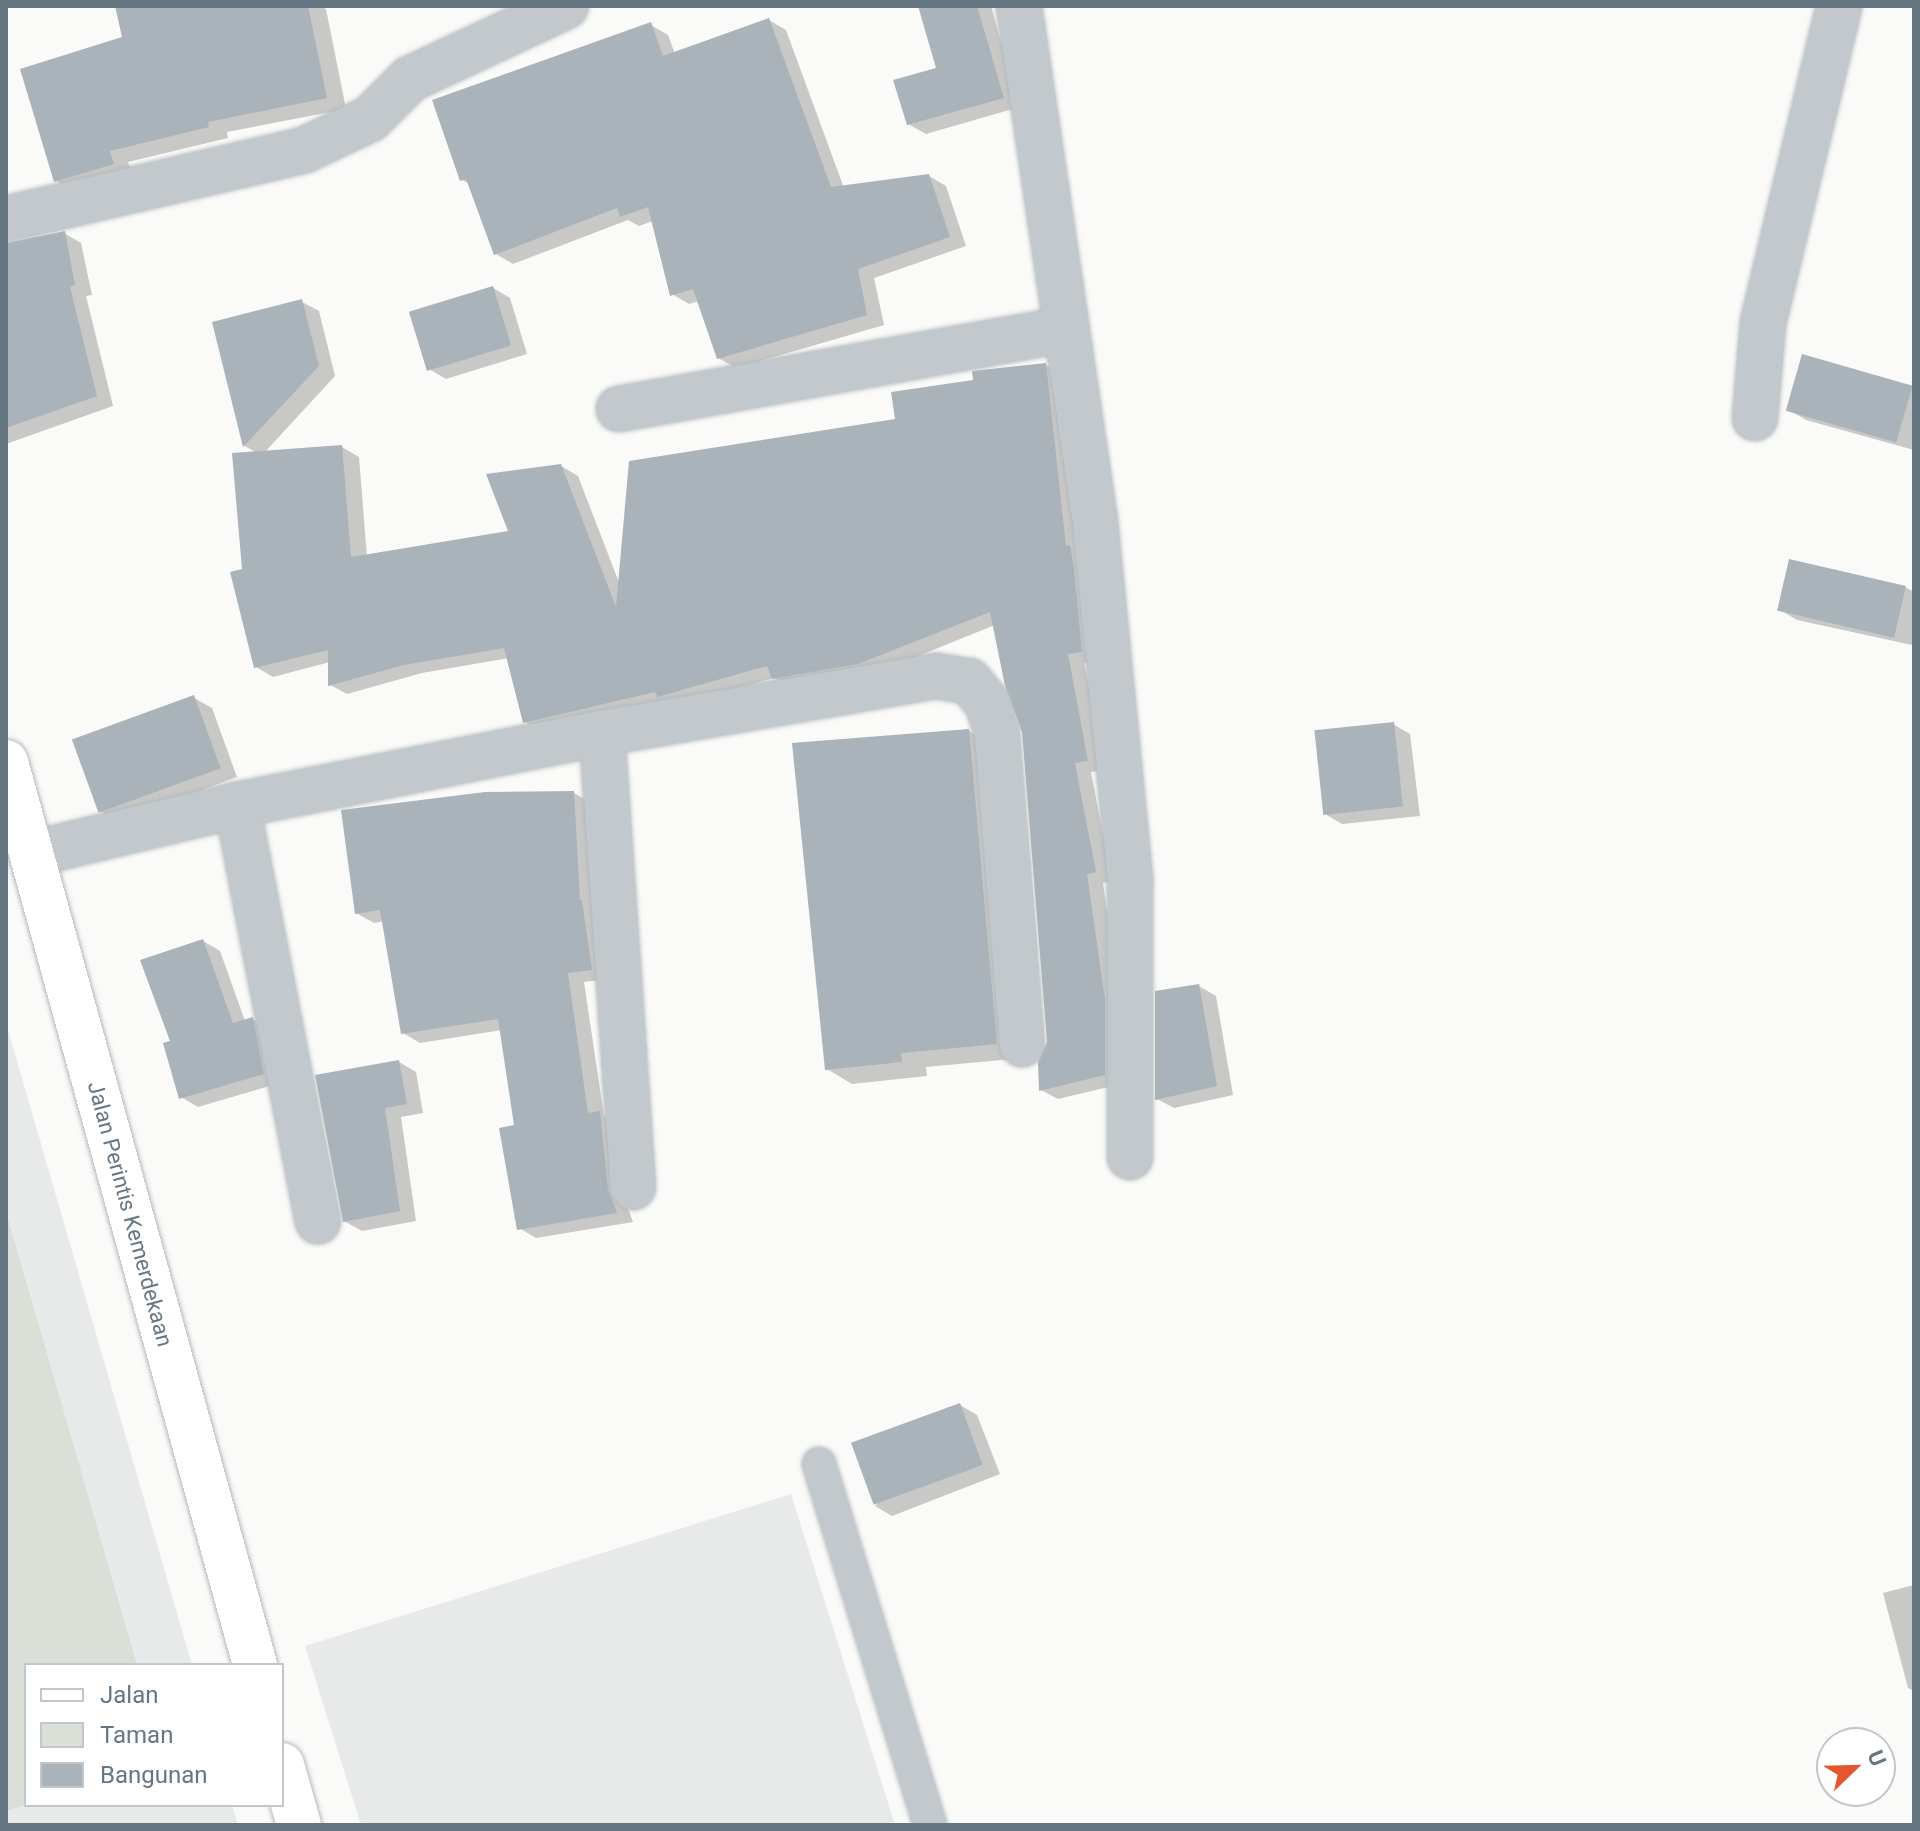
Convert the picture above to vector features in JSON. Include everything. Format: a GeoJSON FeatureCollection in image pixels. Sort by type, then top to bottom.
{"type":"FeatureCollection","features":[{"type":"Feature","properties":{"kind":"street"},"geometry":{"type":"LineString","coordinates":[[6,219],[304,150],[370,119],[410,79],[566,6]]}},
{"type":"Feature","properties":{"kind":"street"},"geometry":{"type":"LineString","coordinates":[[1019,6],[1095,522],[1130,882],[1130,1157]]}},
{"type":"Feature","properties":{"kind":"street"},"geometry":{"type":"LineString","coordinates":[[1755,418],[1763,323],[1839,6]]}},
{"type":"Feature","properties":{"kind":"street"},"geometry":{"type":"LineString","coordinates":[[619,409],[1066,329]]}},
{"type":"Feature","properties":{"kind":"street"},"geometry":{"type":"LineString","coordinates":[[31,854],[237,805],[602,733],[936,676],[969,681],[988,704],[997,734],[1022,1044]]}},
{"type":"Feature","properties":{"kind":"street"},"geometry":{"type":"LineString","coordinates":[[602,733],[633,1187]]}},
{"type":"Feature","properties":{"kind":"street","name":"Jalan Perintis Kemerdekaan"},"geometry":{"type":"LineString","coordinates":[[6,762],[254,1663]]}},
{"type":"Feature","properties":{"kind":"street"},"geometry":{"type":"LineString","coordinates":[[237,805],[318,1221]]}},
{"type":"Feature","properties":{"kind":"street"},"geometry":{"type":"LineString","coordinates":[[284,1772],[299,1825]]}},
{"type":"Feature","properties":{"kind":"lane"},"geometry":{"type":"LineString","coordinates":[[819,1464],[930,1825]]}},
{"type":"Feature","properties":{"kind":"shaded area"},"geometry":{"type":"Polygon","coordinates":[[[6,1023],[191,1663],[24,1663],[24,1807],[233,1807],[238,1825],[6,1825],[6,1023]]]}},
{"type":"Feature","properties":{"kind":"shaded area"},"geometry":{"type":"Polygon","coordinates":[[[791,1494],[895,1825],[361,1825],[305,1646],[791,1494]]]}},
{"type":"Feature","properties":{"kind":"green space"},"geometry":{"type":"Polygon","coordinates":[[[6,1212],[136,1663],[24,1663],[24,1806],[6,1811],[6,1212]]]}},
{"type":"Feature","properties":{"kind":"building"},"geometry":{"type":"Polygon","coordinates":[[[115,6],[308,6],[327,98],[208,122],[209,127],[110,151],[114,164],[54,182],[20,69],[122,37],[115,6]]]}},
{"type":"Feature","properties":{"kind":"building"},"geometry":{"type":"Polygon","coordinates":[[[918,6],[977,6],[1004,98],[907,125],[893,80],[936,68],[918,6]]]}},
{"type":"Feature","properties":{"kind":"building"},"geometry":{"type":"Polygon","coordinates":[[[769,18],[831,187],[929,174],[950,237],[858,269],[867,315],[717,359],[693,289],[670,296],[648,207],[620,217],[617,208],[494,255],[466,179],[460,181],[432,100],[651,22],[663,56],[769,18]]]}},
{"type":"Feature","properties":{"kind":"building"},"geometry":{"type":"Polygon","coordinates":[[[65,231],[75,285],[70,287],[97,396],[6,428],[6,243],[65,231]]]}},
{"type":"Feature","properties":{"kind":"building"},"geometry":{"type":"Polygon","coordinates":[[[493,286],[511,345],[427,371],[409,312],[493,286]]]}},
{"type":"Feature","properties":{"kind":"building"},"geometry":{"type":"Polygon","coordinates":[[[302,299],[319,366],[243,447],[212,322],[302,299]]]}},
{"type":"Feature","properties":{"kind":"building"},"geometry":{"type":"Polygon","coordinates":[[[1802,354],[1913,386],[1896,442],[1786,411],[1802,354]]]}},
{"type":"Feature","properties":{"kind":"building"},"geometry":{"type":"Polygon","coordinates":[[[1046,363],[1066,546],[1070,545],[1074,569],[1082,652],[1068,654],[1088,761],[1075,763],[1096,872],[1087,874],[1105,999],[1105,1075],[1039,1091],[1038,1062],[1047,1042],[1022,732],[1005,686],[990,612],[858,664],[772,679],[767,666],[657,697],[655,692],[523,723],[504,648],[404,665],[328,686],[328,650],[254,668],[230,572],[242,569],[232,453],[342,445],[351,557],[508,531],[486,474],[561,464],[616,607],[629,461],[895,419],[891,392],[973,380],[972,371],[1046,363]]]}},
{"type":"Feature","properties":{"kind":"building"},"geometry":{"type":"Polygon","coordinates":[[[1789,559],[1906,586],[1894,638],[1777,611],[1789,559]]]}},
{"type":"Feature","properties":{"kind":"building"},"geometry":{"type":"Polygon","coordinates":[[[194,695],[221,768],[99,813],[72,739],[194,695]]]}},
{"type":"Feature","properties":{"kind":"building"},"geometry":{"type":"Polygon","coordinates":[[[1394,722],[1403,807],[1323,815],[1314,730],[1394,722]]]}},
{"type":"Feature","properties":{"kind":"building"},"geometry":{"type":"Polygon","coordinates":[[[969,729],[997,1044],[901,1053],[902,1062],[825,1070],[792,743],[969,729]]]}},
{"type":"Feature","properties":{"kind":"building"},"geometry":{"type":"Polygon","coordinates":[[[574,791],[580,900],[592,970],[568,973],[588,1113],[600,1111],[608,1189],[617,1213],[517,1230],[499,1128],[514,1125],[498,1019],[401,1034],[380,910],[355,914],[341,810],[485,792],[574,791]]]}},
{"type":"Feature","properties":{"kind":"building"},"geometry":{"type":"Polygon","coordinates":[[[203,939],[233,1023],[253,1017],[264,1074],[179,1099],[163,1043],[170,1041],[140,960],[203,939]]]}},
{"type":"Feature","properties":{"kind":"building"},"geometry":{"type":"Polygon","coordinates":[[[1199,984],[1217,1086],[1155,1100],[1155,991],[1199,984]]]}},
{"type":"Feature","properties":{"kind":"building"},"geometry":{"type":"Polygon","coordinates":[[[399,1060],[407,1104],[385,1108],[400,1211],[343,1222],[315,1075],[399,1060]]]}},
{"type":"Feature","properties":{"kind":"building"},"geometry":{"type":"Polygon","coordinates":[[[960,1403],[983,1465],[874,1505],[851,1443],[960,1403]]]}}]}
